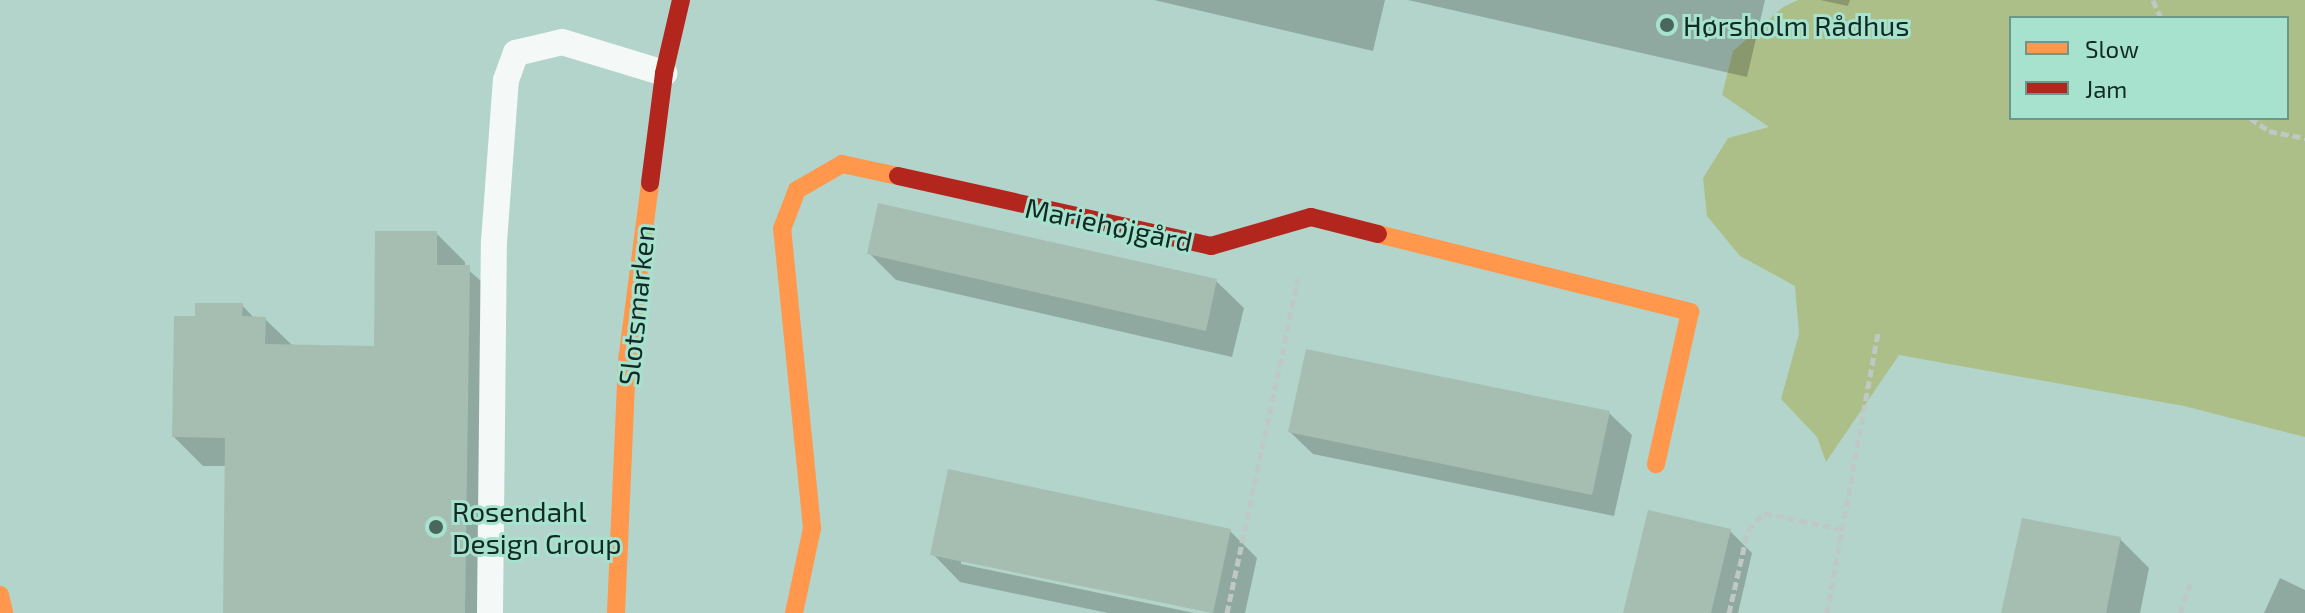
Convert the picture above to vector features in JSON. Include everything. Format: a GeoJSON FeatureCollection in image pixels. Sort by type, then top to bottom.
{"type":"FeatureCollection","features":[{"type":"Feature","properties":{"kind":"street","name":"Slotsmarken"},"geometry":{"type":"LineString","coordinates":[[616,613],[627,361],[664,73],[681,0]]}},
{"type":"Feature","properties":{"kind":"street","name":"Mariehøjgård"},"geometry":{"type":"LineString","coordinates":[[794,613],[812,528],[782,229],[797,190],[842,164],[1211,246],[1311,217]]}},
{"type":"Feature","properties":{"kind":"street"},"geometry":{"type":"LineString","coordinates":[[1311,217],[1690,312],[1656,464]]}},
{"type":"Feature","properties":{"kind":"street"},"geometry":{"type":"LineString","coordinates":[[0,595],[4,613]]}},
{"type":"Feature","properties":{"kind":"lane"},"geometry":{"type":"LineString","coordinates":[[490,613],[494,242],[506,80],[516,53],[562,42],[664,73]]}},
{"type":"Feature","properties":{"kind":"path"},"geometry":{"type":"LineString","coordinates":[[2253,120],[2269,131],[2305,138]]}},
{"type":"Feature","properties":{"kind":"path"},"geometry":{"type":"LineString","coordinates":[[1227,613],[1311,217]]}},
{"type":"Feature","properties":{"kind":"path"},"geometry":{"type":"LineString","coordinates":[[1827,613],[1878,332]]}},
{"type":"Feature","properties":{"kind":"path"},"geometry":{"type":"LineString","coordinates":[[1729,613],[1748,530],[1764,513],[1842,529]]}},
{"type":"Feature","properties":{"kind":"path"},"geometry":{"type":"LineString","coordinates":[[2180,613],[2192,579]]}},
{"type":"Feature","properties":{"kind":"green space"},"geometry":{"type":"Polygon","coordinates":[[[1798,0],[2305,0],[2305,437],[2184,406],[1899,355],[1826,462],[1817,437],[1781,399],[1799,334],[1795,286],[1740,256],[1707,216],[1703,178],[1728,138],[1769,127],[1722,95],[1733,51],[1783,7],[1798,0]]]}},
{"type":"Feature","properties":{"kind":"building"},"geometry":{"type":"Polygon","coordinates":[[[878,203],[1217,279],[1206,331],[867,254],[878,203]]]}},
{"type":"Feature","properties":{"kind":"building"},"geometry":{"type":"Polygon","coordinates":[[[375,231],[437,231],[437,265],[470,265],[465,613],[223,613],[225,438],[172,437],[174,316],[195,316],[195,303],[243,303],[242,316],[266,317],[265,344],[374,346],[375,231]]]}},
{"type":"Feature","properties":{"kind":"building"},"geometry":{"type":"Polygon","coordinates":[[[1306,349],[1610,411],[1592,495],[1288,432],[1306,349]]]}},
{"type":"Feature","properties":{"kind":"building"},"geometry":{"type":"Polygon","coordinates":[[[948,469],[1231,529],[1213,613],[930,555],[948,469]]]}},
{"type":"Feature","properties":{"kind":"building"},"geometry":{"type":"Polygon","coordinates":[[[1648,510],[1731,529],[1711,613],[1623,613],[1648,510]]]}},
{"type":"Feature","properties":{"kind":"building"},"geometry":{"type":"Polygon","coordinates":[[[2022,518],[2121,537],[2106,613],[2001,613],[2022,518]]]}},
{"type":"Feature","properties":{"kind":"traffic: slow"},"geometry":{"type":"LineString","coordinates":[[794,613],[812,528],[782,229],[797,190],[842,164],[898,176]]}},
{"type":"Feature","properties":{"kind":"traffic: slow"},"geometry":{"type":"LineString","coordinates":[[616,613],[627,361],[650,183]]}},
{"type":"Feature","properties":{"kind":"traffic: slow"},"geometry":{"type":"LineString","coordinates":[[1378,234],[1690,312],[1656,464]]}},
{"type":"Feature","properties":{"kind":"traffic: slow"},"geometry":{"type":"LineString","coordinates":[[0,595],[4,613]]}},
{"type":"Feature","properties":{"kind":"traffic: jam"},"geometry":{"type":"LineString","coordinates":[[650,183],[664,73],[681,0]]}},
{"type":"Feature","properties":{"kind":"traffic: jam"},"geometry":{"type":"LineString","coordinates":[[898,176],[1211,246],[1311,217],[1378,234]]}},
{"type":"Feature","properties":{"kind":"place","name":"Hørsholm Rådhus"},"geometry":{"type":"Point","coordinates":[1667,25]}},
{"type":"Feature","properties":{"kind":"place","name":"Rosendahl Design Group"},"geometry":{"type":"Point","coordinates":[436,527]}}]}
